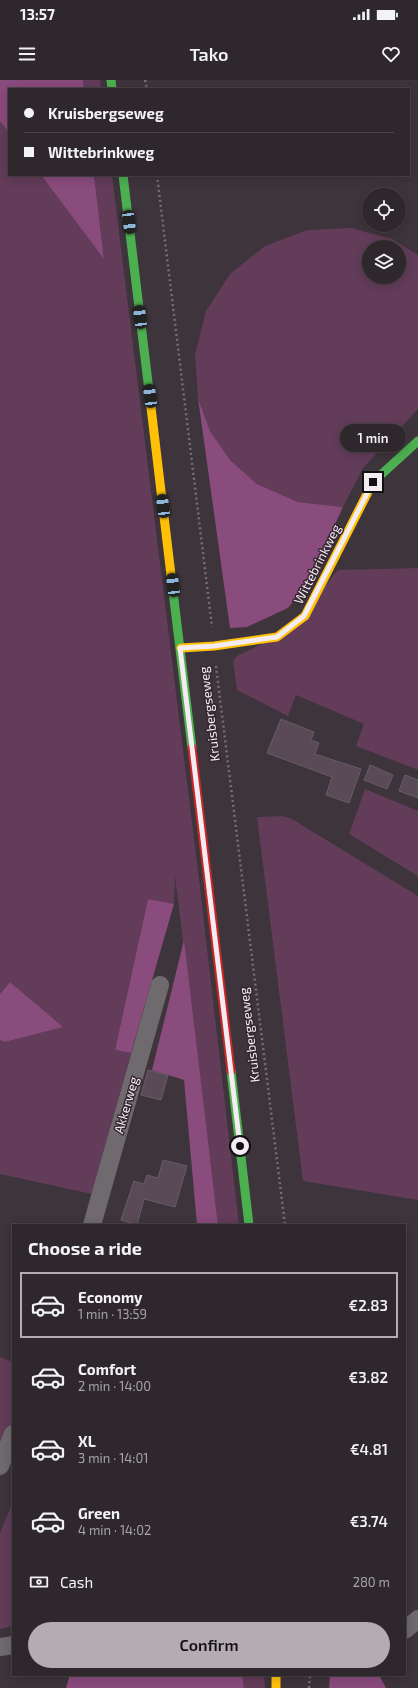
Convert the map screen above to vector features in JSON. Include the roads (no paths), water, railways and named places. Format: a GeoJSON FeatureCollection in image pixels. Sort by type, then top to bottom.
{"type":"FeatureCollection","features":[{"type":"Feature","properties":{"kind":"main road","name":"Kruisbergseweg"},"geometry":{"type":"LineString","coordinates":[[123,176],[249,1224]]}},
{"type":"Feature","properties":{"kind":"main road","name":"Wittebrinkweg"},"geometry":{"type":"LineString","coordinates":[[180,648],[214,646],[277,637],[304,616],[373,482],[418,441]]}},
{"type":"Feature","properties":{"kind":"main road"},"geometry":{"type":"LineString","coordinates":[[276,1676],[276,1688]]}},
{"type":"Feature","properties":{"kind":"street","name":"Akkerweg"},"geometry":{"type":"LineString","coordinates":[[92,1224],[160,984]]}},
{"type":"Feature","properties":{"kind":"street"},"geometry":{"type":"LineString","coordinates":[[0,1466],[12,1436]]}},
{"type":"Feature","properties":{"kind":"street"},"geometry":{"type":"LineString","coordinates":[[406,1629],[418,1619]]}},
{"type":"Feature","properties":{"kind":"street"},"geometry":{"type":"LineString","coordinates":[[0,1647],[12,1645]]}}]}
